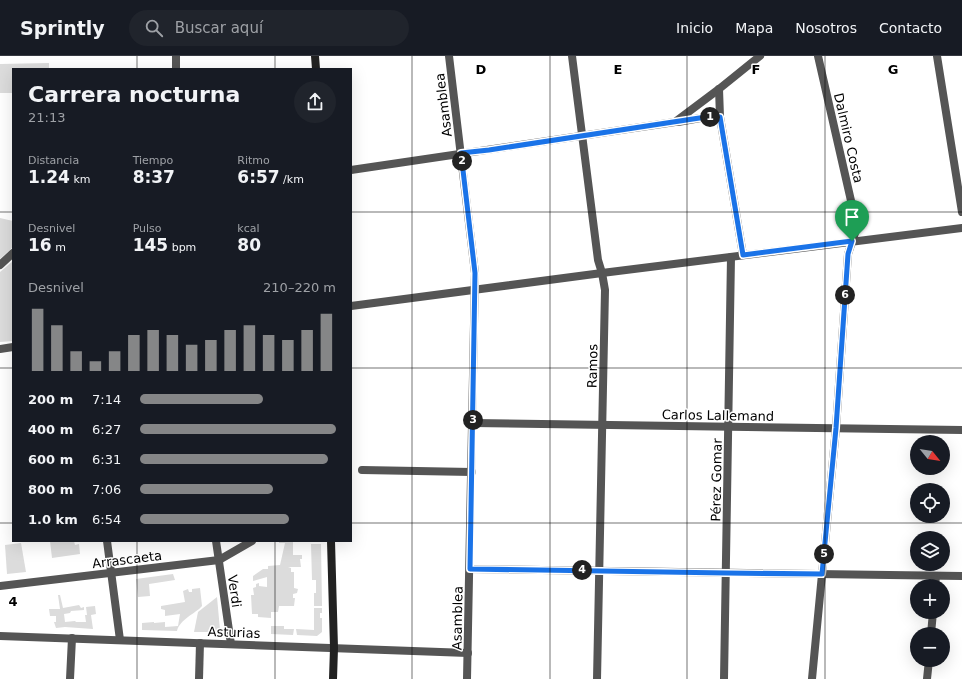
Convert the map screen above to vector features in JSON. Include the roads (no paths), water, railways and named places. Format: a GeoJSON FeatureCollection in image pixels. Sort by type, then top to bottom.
{"type":"FeatureCollection","features":[{"type":"Feature","properties":{"kind":"main road"},"geometry":{"type":"LineString","coordinates":[[315,56],[316,68]]}},
{"type":"Feature","properties":{"kind":"main road"},"geometry":{"type":"LineString","coordinates":[[331,542],[334,648],[333,679]]}},
{"type":"Feature","properties":{"kind":"street"},"geometry":{"type":"LineString","coordinates":[[176,56],[176,68]]}},
{"type":"Feature","properties":{"kind":"street","name":"Asamblea"},"geometry":{"type":"LineString","coordinates":[[449,56],[475,273],[467,679]]}},
{"type":"Feature","properties":{"kind":"street","name":"Ramos"},"geometry":{"type":"LineString","coordinates":[[572,56],[598,260],[605,290],[597,679]]}},
{"type":"Feature","properties":{"kind":"street"},"geometry":{"type":"LineString","coordinates":[[675,122],[760,56]]}},
{"type":"Feature","properties":{"kind":"street","name":"Dalmiro Costa"},"geometry":{"type":"LineString","coordinates":[[812,679],[836,428],[848,254],[857,227],[818,56]]}},
{"type":"Feature","properties":{"kind":"street"},"geometry":{"type":"LineString","coordinates":[[937,56],[962,212]]}},
{"type":"Feature","properties":{"kind":"street"},"geometry":{"type":"LineString","coordinates":[[719,89],[720,117],[743,255]]}},
{"type":"Feature","properties":{"kind":"street"},"geometry":{"type":"LineString","coordinates":[[352,170],[706,117],[720,117]]}},
{"type":"Feature","properties":{"kind":"street"},"geometry":{"type":"LineString","coordinates":[[352,306],[602,272],[962,228]]}},
{"type":"Feature","properties":{"kind":"street"},"geometry":{"type":"LineString","coordinates":[[0,265],[12,254]]}},
{"type":"Feature","properties":{"kind":"street","name":"Pérez Gomar"},"geometry":{"type":"LineString","coordinates":[[724,679],[732,257]]}},
{"type":"Feature","properties":{"kind":"street"},"geometry":{"type":"LineString","coordinates":[[0,349],[12,347]]}},
{"type":"Feature","properties":{"kind":"street","name":"Carlos Lallemand"},"geometry":{"type":"LineString","coordinates":[[473,423],[962,430]]}},
{"type":"Feature","properties":{"kind":"street"},"geometry":{"type":"LineString","coordinates":[[362,470],[472,472]]}},
{"type":"Feature","properties":{"kind":"street"},"geometry":{"type":"LineString","coordinates":[[108,542],[120,640]]}},
{"type":"Feature","properties":{"kind":"street","name":"Verdi"},"geometry":{"type":"LineString","coordinates":[[216,542],[231,644]]}},
{"type":"Feature","properties":{"kind":"street","name":"Arrascaeta"},"geometry":{"type":"LineString","coordinates":[[0,586],[219,560],[250,542]]}},
{"type":"Feature","properties":{"kind":"street"},"geometry":{"type":"LineString","coordinates":[[470,569],[962,576]]}},
{"type":"Feature","properties":{"kind":"street","name":"Asturias"},"geometry":{"type":"LineString","coordinates":[[0,636],[468,653]]}},
{"type":"Feature","properties":{"kind":"street"},"geometry":{"type":"LineString","coordinates":[[70,679],[72,638]]}},
{"type":"Feature","properties":{"kind":"street"},"geometry":{"type":"LineString","coordinates":[[199,679],[200,643]]}},
{"type":"Feature","properties":{"kind":"street"},"geometry":{"type":"LineString","coordinates":[[928,679],[929,667]]}}]}
